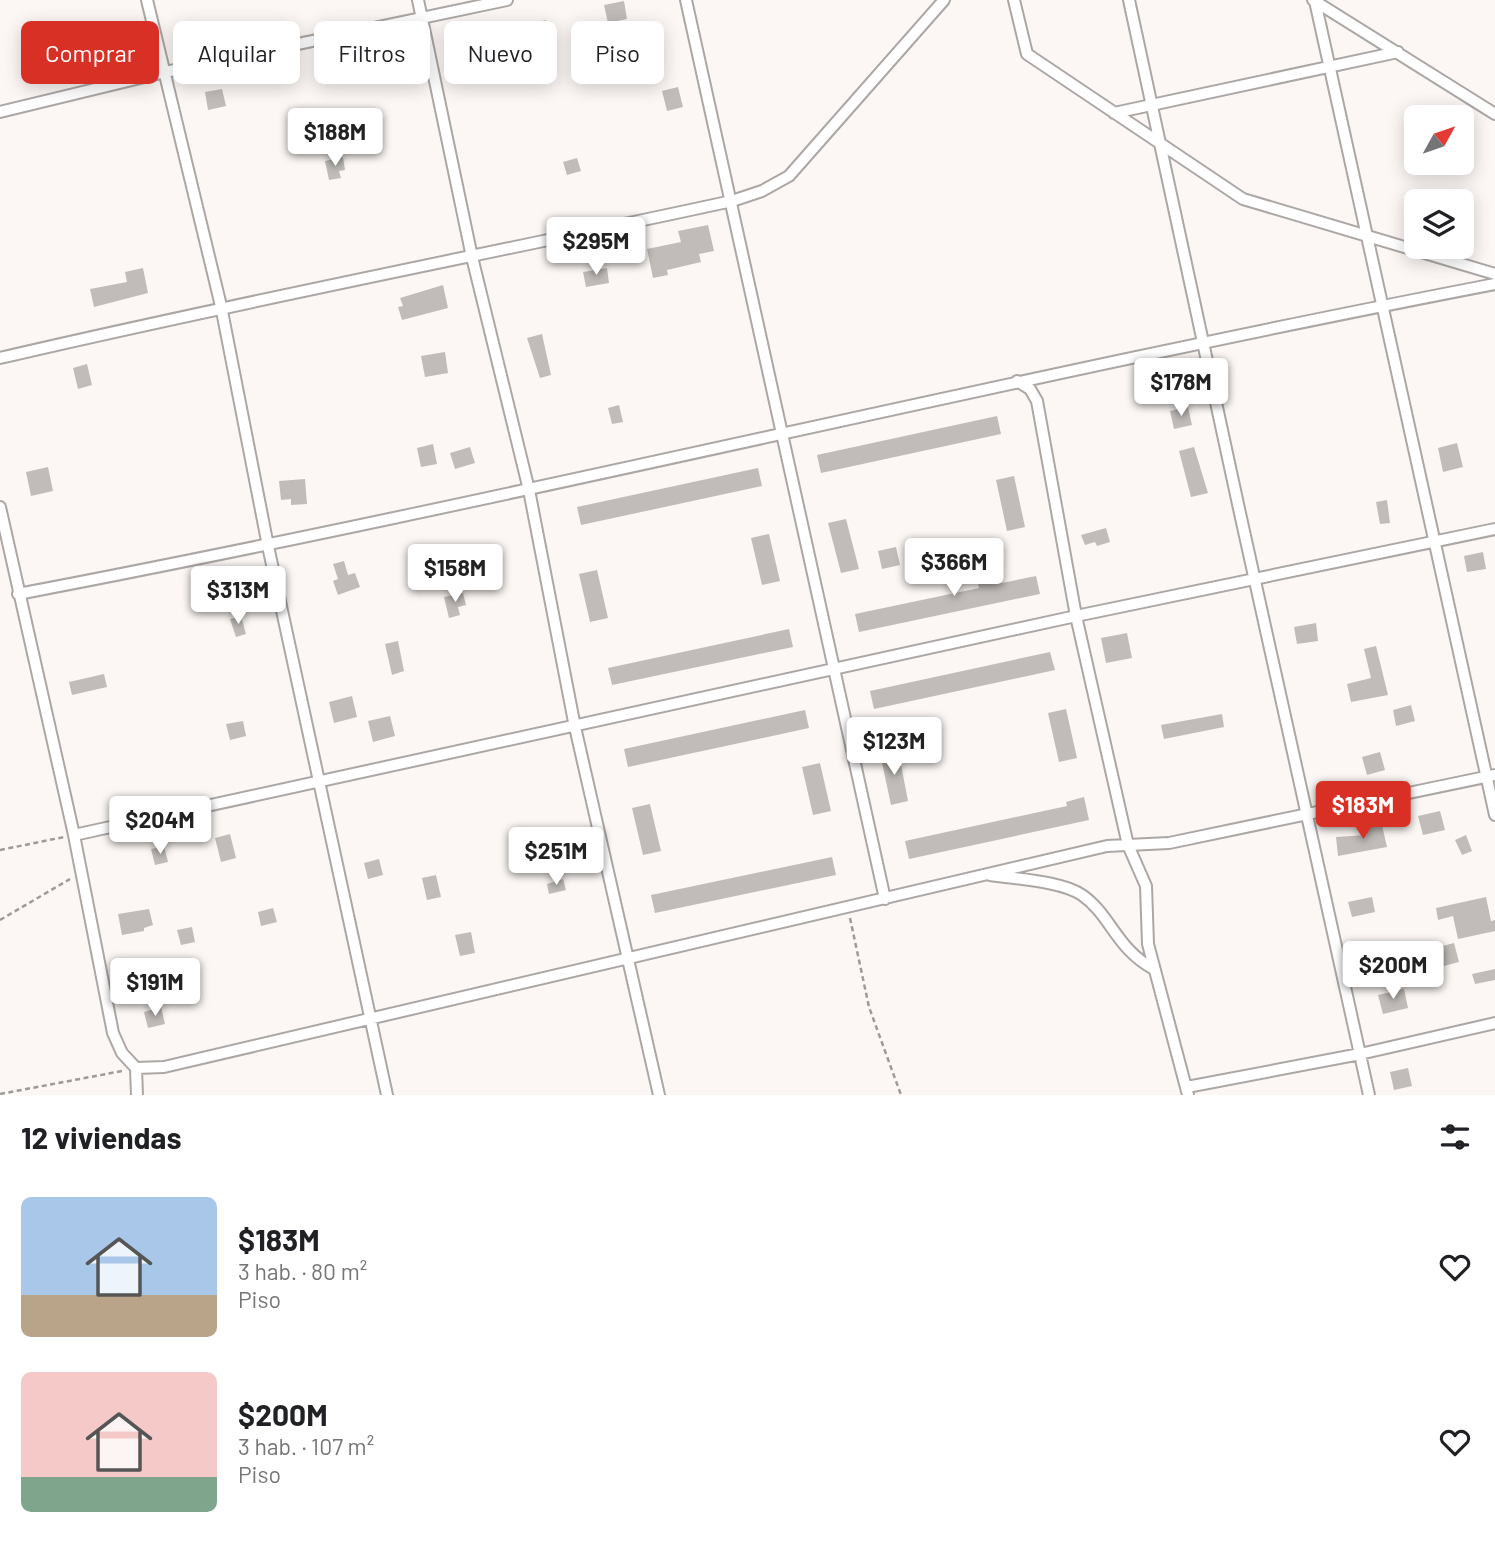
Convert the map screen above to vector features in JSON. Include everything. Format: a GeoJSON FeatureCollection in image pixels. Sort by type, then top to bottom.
{"type":"FeatureCollection","features":[{"type":"Feature","properties":{"kind":"street"},"geometry":{"type":"LineString","coordinates":[[147,0],[222,306],[268,546],[387,1095]]}},
{"type":"Feature","properties":{"kind":"street"},"geometry":{"type":"LineString","coordinates":[[418,0],[472,257],[529,489],[575,727],[659,1095]]}},
{"type":"Feature","properties":{"kind":"street"},"geometry":{"type":"LineString","coordinates":[[0,112],[165,72],[507,0]]}},
{"type":"Feature","properties":{"kind":"street"},"geometry":{"type":"LineString","coordinates":[[686,0],[884,899]]}},
{"type":"Feature","properties":{"kind":"street"},"geometry":{"type":"LineString","coordinates":[[0,358],[222,306],[472,257],[732,201],[762,191],[789,176],[944,0]]}},
{"type":"Feature","properties":{"kind":"street"},"geometry":{"type":"LineString","coordinates":[[1014,0],[1027,54],[1243,199],[1495,274]]}},
{"type":"Feature","properties":{"kind":"street"},"geometry":{"type":"LineString","coordinates":[[1129,0],[1256,580],[1304,813],[1369,1095]]}},
{"type":"Feature","properties":{"kind":"street"},"geometry":{"type":"LineString","coordinates":[[1314,1],[1495,114]]}},
{"type":"Feature","properties":{"kind":"street"},"geometry":{"type":"LineString","coordinates":[[1314,1],[1385,305],[1434,542],[1491,776],[1495,815]]}},
{"type":"Feature","properties":{"kind":"street"},"geometry":{"type":"LineString","coordinates":[[1114,113],[1398,52]]}},
{"type":"Feature","properties":{"kind":"street"},"geometry":{"type":"LineString","coordinates":[[18,594],[268,546],[1017,382],[1495,284]]}},
{"type":"Feature","properties":{"kind":"street"},"geometry":{"type":"LineString","coordinates":[[1017,382],[1030,389],[1037,401],[1076,616],[1128,845],[1149,901],[1148,944],[1188,1091],[1495,1023]]}},
{"type":"Feature","properties":{"kind":"street"},"geometry":{"type":"LineString","coordinates":[[0,507],[74,835],[113,1033],[122,1053],[136,1068],[137,1095]]}},
{"type":"Feature","properties":{"kind":"street"},"geometry":{"type":"LineString","coordinates":[[74,835],[1076,616],[1495,529]]}},
{"type":"Feature","properties":{"kind":"street"},"geometry":{"type":"LineString","coordinates":[[136,1068],[164,1067],[371,1020],[1107,846],[1169,843],[1491,776]]}},
{"type":"Feature","properties":{"kind":"street"},"geometry":{"type":"LineString","coordinates":[[984,874],[1069,888],[1084,896],[1128,953],[1154,969]]}},
{"type":"Feature","properties":{"kind":"path"},"geometry":{"type":"LineString","coordinates":[[0,850],[74,835]]}},
{"type":"Feature","properties":{"kind":"path"},"geometry":{"type":"LineString","coordinates":[[0,920],[80,873]]}},
{"type":"Feature","properties":{"kind":"path"},"geometry":{"type":"LineString","coordinates":[[848,908],[869,1007],[901,1095]]}},
{"type":"Feature","properties":{"kind":"path"},"geometry":{"type":"LineString","coordinates":[[0,1094],[136,1068]]}},
{"type":"Feature","properties":{"kind":"building"},"geometry":{"type":"Polygon","coordinates":[[[624,1],[627,19],[608,21],[604,5],[624,1]]]}},
{"type":"Feature","properties":{"kind":"building"},"geometry":{"type":"Polygon","coordinates":[[[678,87],[683,107],[667,111],[662,91],[678,87]]]}},
{"type":"Feature","properties":{"kind":"building"},"geometry":{"type":"Polygon","coordinates":[[[222,89],[226,106],[208,110],[205,92],[222,89]]]}},
{"type":"Feature","properties":{"kind":"building"},"geometry":{"type":"Polygon","coordinates":[[[343,157],[345,170],[339,171],[341,178],[329,180],[325,161],[343,157]]]}},
{"type":"Feature","properties":{"kind":"building"},"geometry":{"type":"Polygon","coordinates":[[[577,158],[581,171],[567,175],[563,162],[577,158]]]}},
{"type":"Feature","properties":{"kind":"building"},"geometry":{"type":"Polygon","coordinates":[[[708,225],[714,251],[699,254],[701,262],[667,270],[668,275],[653,278],[647,249],[681,242],[678,231],[708,225]]]}},
{"type":"Feature","properties":{"kind":"building"},"geometry":{"type":"Polygon","coordinates":[[[143,268],[148,293],[94,307],[90,289],[127,282],[125,272],[143,268]]]}},
{"type":"Feature","properties":{"kind":"building"},"geometry":{"type":"Polygon","coordinates":[[[607,268],[609,283],[586,287],[583,272],[607,268]]]}},
{"type":"Feature","properties":{"kind":"building"},"geometry":{"type":"Polygon","coordinates":[[[443,285],[448,308],[402,320],[398,307],[403,306],[400,298],[443,285]]]}},
{"type":"Feature","properties":{"kind":"building"},"geometry":{"type":"Polygon","coordinates":[[[542,334],[551,375],[540,378],[527,338],[542,334]]]}},
{"type":"Feature","properties":{"kind":"building"},"geometry":{"type":"Polygon","coordinates":[[[445,352],[448,373],[425,377],[421,356],[445,352]]]}},
{"type":"Feature","properties":{"kind":"building"},"geometry":{"type":"Polygon","coordinates":[[[87,364],[92,385],[78,389],[73,368],[87,364]]]}},
{"type":"Feature","properties":{"kind":"building"},"geometry":{"type":"Polygon","coordinates":[[[619,405],[623,422],[612,424],[608,408],[619,405]]]}},
{"type":"Feature","properties":{"kind":"building"},"geometry":{"type":"Polygon","coordinates":[[[1188,407],[1192,425],[1174,429],[1170,411],[1188,407]]]}},
{"type":"Feature","properties":{"kind":"building"},"geometry":{"type":"Polygon","coordinates":[[[997,416],[1001,434],[821,473],[817,455],[997,416]]]}},
{"type":"Feature","properties":{"kind":"building"},"geometry":{"type":"Polygon","coordinates":[[[1457,443],[1463,467],[1443,472],[1438,448],[1457,443]]]}},
{"type":"Feature","properties":{"kind":"building"},"geometry":{"type":"Polygon","coordinates":[[[433,444],[437,464],[421,467],[417,448],[433,444]]]}},
{"type":"Feature","properties":{"kind":"building"},"geometry":{"type":"Polygon","coordinates":[[[470,447],[475,463],[455,469],[450,453],[470,447]]]}},
{"type":"Feature","properties":{"kind":"building"},"geometry":{"type":"Polygon","coordinates":[[[1194,447],[1208,493],[1191,497],[1179,451],[1194,447]]]}},
{"type":"Feature","properties":{"kind":"building"},"geometry":{"type":"Polygon","coordinates":[[[48,467],[53,491],[31,496],[26,472],[48,467]]]}},
{"type":"Feature","properties":{"kind":"building"},"geometry":{"type":"Polygon","coordinates":[[[758,468],[762,486],[581,525],[577,507],[758,468]]]}},
{"type":"Feature","properties":{"kind":"building"},"geometry":{"type":"Polygon","coordinates":[[[1014,476],[1025,527],[1007,531],[996,480],[1014,476]]]}},
{"type":"Feature","properties":{"kind":"building"},"geometry":{"type":"Polygon","coordinates":[[[305,479],[307,504],[291,505],[291,499],[281,500],[279,481],[305,479]]]}},
{"type":"Feature","properties":{"kind":"building"},"geometry":{"type":"Polygon","coordinates":[[[1387,500],[1390,523],[1380,524],[1376,502],[1387,500]]]}},
{"type":"Feature","properties":{"kind":"building"},"geometry":{"type":"Polygon","coordinates":[[[846,519],[859,569],[841,573],[828,523],[846,519]]]}},
{"type":"Feature","properties":{"kind":"building"},"geometry":{"type":"Polygon","coordinates":[[[1106,528],[1110,542],[1097,546],[1095,542],[1085,545],[1081,535],[1106,528]]]}},
{"type":"Feature","properties":{"kind":"building"},"geometry":{"type":"Polygon","coordinates":[[[769,534],[780,581],[762,585],[751,538],[769,534]]]}},
{"type":"Feature","properties":{"kind":"building"},"geometry":{"type":"Polygon","coordinates":[[[896,547],[900,565],[882,569],[878,551],[896,547]]]}},
{"type":"Feature","properties":{"kind":"building"},"geometry":{"type":"Polygon","coordinates":[[[989,549],[997,584],[1036,576],[1040,594],[859,632],[855,614],[979,588],[971,553],[989,549]]]}},
{"type":"Feature","properties":{"kind":"building"},"geometry":{"type":"Polygon","coordinates":[[[1483,552],[1486,569],[1467,572],[1464,556],[1483,552]]]}},
{"type":"Feature","properties":{"kind":"building"},"geometry":{"type":"Polygon","coordinates":[[[344,561],[348,575],[355,573],[360,587],[338,595],[333,581],[338,579],[333,564],[344,561]]]}},
{"type":"Feature","properties":{"kind":"building"},"geometry":{"type":"Polygon","coordinates":[[[597,570],[608,618],[590,622],[579,574],[597,570]]]}},
{"type":"Feature","properties":{"kind":"building"},"geometry":{"type":"Polygon","coordinates":[[[238,575],[246,607],[233,610],[225,578],[238,575]]]}},
{"type":"Feature","properties":{"kind":"building"},"geometry":{"type":"Polygon","coordinates":[[[463,593],[466,605],[458,607],[460,615],[449,618],[444,597],[463,593]]]}},
{"type":"Feature","properties":{"kind":"building"},"geometry":{"type":"Polygon","coordinates":[[[241,616],[246,634],[236,637],[230,619],[241,616]]]}},
{"type":"Feature","properties":{"kind":"building"},"geometry":{"type":"Polygon","coordinates":[[[1316,623],[1318,641],[1297,644],[1294,627],[1316,623]]]}},
{"type":"Feature","properties":{"kind":"building"},"geometry":{"type":"Polygon","coordinates":[[[789,629],[793,647],[612,685],[608,668],[789,629]]]}},
{"type":"Feature","properties":{"kind":"building"},"geometry":{"type":"Polygon","coordinates":[[[1127,633],[1132,658],[1106,663],[1101,638],[1127,633]]]}},
{"type":"Feature","properties":{"kind":"building"},"geometry":{"type":"Polygon","coordinates":[[[398,641],[404,671],[392,675],[385,644],[398,641]]]}},
{"type":"Feature","properties":{"kind":"building"},"geometry":{"type":"Polygon","coordinates":[[[1376,646],[1388,695],[1351,702],[1347,684],[1371,678],[1364,649],[1376,646]]]}},
{"type":"Feature","properties":{"kind":"building"},"geometry":{"type":"Polygon","coordinates":[[[1050,652],[1055,670],[874,709],[870,691],[1050,652]]]}},
{"type":"Feature","properties":{"kind":"building"},"geometry":{"type":"Polygon","coordinates":[[[104,674],[107,687],[72,695],[69,682],[104,674]]]}},
{"type":"Feature","properties":{"kind":"building"},"geometry":{"type":"Polygon","coordinates":[[[352,696],[357,717],[334,723],[329,702],[352,696]]]}},
{"type":"Feature","properties":{"kind":"building"},"geometry":{"type":"Polygon","coordinates":[[[1411,705],[1415,721],[1396,726],[1393,710],[1411,705]]]}},
{"type":"Feature","properties":{"kind":"building"},"geometry":{"type":"Polygon","coordinates":[[[1066,709],[1077,758],[1059,762],[1048,713],[1066,709]]]}},
{"type":"Feature","properties":{"kind":"building"},"geometry":{"type":"Polygon","coordinates":[[[805,710],[809,728],[628,767],[624,749],[805,710]]]}},
{"type":"Feature","properties":{"kind":"building"},"geometry":{"type":"Polygon","coordinates":[[[1222,714],[1224,727],[1164,739],[1161,725],[1222,714]]]}},
{"type":"Feature","properties":{"kind":"building"},"geometry":{"type":"Polygon","coordinates":[[[390,716],[395,736],[373,742],[368,721],[390,716]]]}},
{"type":"Feature","properties":{"kind":"building"},"geometry":{"type":"Polygon","coordinates":[[[243,721],[246,736],[230,740],[226,724],[243,721]]]}},
{"type":"Feature","properties":{"kind":"building"},"geometry":{"type":"Polygon","coordinates":[[[898,749],[908,801],[891,805],[880,753],[898,749]]]}},
{"type":"Feature","properties":{"kind":"building"},"geometry":{"type":"Polygon","coordinates":[[[1380,752],[1385,770],[1367,775],[1362,757],[1380,752]]]}},
{"type":"Feature","properties":{"kind":"building"},"geometry":{"type":"Polygon","coordinates":[[[820,763],[831,811],[813,815],[802,767],[820,763]]]}},
{"type":"Feature","properties":{"kind":"building"},"geometry":{"type":"Polygon","coordinates":[[[1084,797],[1089,820],[909,859],[905,841],[1067,806],[1066,802],[1084,797]]]}},
{"type":"Feature","properties":{"kind":"building"},"geometry":{"type":"Polygon","coordinates":[[[650,804],[661,851],[643,855],[632,808],[650,804]]]}},
{"type":"Feature","properties":{"kind":"building"},"geometry":{"type":"Polygon","coordinates":[[[1440,811],[1445,830],[1423,835],[1418,816],[1440,811]]]}},
{"type":"Feature","properties":{"kind":"building"},"geometry":{"type":"Polygon","coordinates":[[[1381,821],[1387,847],[1338,856],[1336,837],[1367,835],[1365,825],[1381,821]]]}},
{"type":"Feature","properties":{"kind":"building"},"geometry":{"type":"Polygon","coordinates":[[[230,834],[236,858],[221,862],[215,838],[230,834]]]}},
{"type":"Feature","properties":{"kind":"building"},"geometry":{"type":"Polygon","coordinates":[[[1466,835],[1472,851],[1462,855],[1455,840],[1466,835]]]}},
{"type":"Feature","properties":{"kind":"building"},"geometry":{"type":"Polygon","coordinates":[[[164,846],[168,862],[155,865],[151,849],[164,846]]]}},
{"type":"Feature","properties":{"kind":"building"},"geometry":{"type":"Polygon","coordinates":[[[832,857],[836,875],[655,913],[651,895],[832,857]]]}},
{"type":"Feature","properties":{"kind":"building"},"geometry":{"type":"Polygon","coordinates":[[[379,859],[383,875],[368,879],[364,863],[379,859]]]}},
{"type":"Feature","properties":{"kind":"building"},"geometry":{"type":"Polygon","coordinates":[[[436,875],[441,897],[427,900],[422,878],[436,875]]]}},
{"type":"Feature","properties":{"kind":"building"},"geometry":{"type":"Polygon","coordinates":[[[563,879],[566,890],[549,894],[547,884],[563,879]]]}},
{"type":"Feature","properties":{"kind":"building"},"geometry":{"type":"Polygon","coordinates":[[[1372,897],[1375,912],[1352,917],[1348,902],[1372,897]]]}},
{"type":"Feature","properties":{"kind":"building"},"geometry":{"type":"Polygon","coordinates":[[[1486,897],[1491,921],[1495,920],[1495,931],[1458,939],[1453,916],[1438,920],[1436,908],[1486,897]]]}},
{"type":"Feature","properties":{"kind":"building"},"geometry":{"type":"Polygon","coordinates":[[[273,908],[277,922],[261,926],[258,912],[273,908]]]}},
{"type":"Feature","properties":{"kind":"building"},"geometry":{"type":"Polygon","coordinates":[[[149,909],[153,925],[144,928],[144,931],[122,935],[118,914],[149,909]]]}},
{"type":"Feature","properties":{"kind":"building"},"geometry":{"type":"Polygon","coordinates":[[[192,927],[195,942],[181,945],[177,930],[192,927]]]}},
{"type":"Feature","properties":{"kind":"building"},"geometry":{"type":"Polygon","coordinates":[[[471,932],[475,953],[460,956],[455,935],[471,932]]]}},
{"type":"Feature","properties":{"kind":"building"},"geometry":{"type":"Polygon","coordinates":[[[1454,943],[1459,962],[1440,967],[1435,948],[1454,943]]]}},
{"type":"Feature","properties":{"kind":"building"},"geometry":{"type":"Polygon","coordinates":[[[1495,969],[1495,980],[1475,984],[1472,974],[1495,969]]]}},
{"type":"Feature","properties":{"kind":"building"},"geometry":{"type":"Polygon","coordinates":[[[1404,989],[1408,1008],[1383,1014],[1378,995],[1404,989]]]}},
{"type":"Feature","properties":{"kind":"building"},"geometry":{"type":"Polygon","coordinates":[[[161,1007],[165,1024],[148,1028],[144,1012],[161,1007]]]}},
{"type":"Feature","properties":{"kind":"building"},"geometry":{"type":"Polygon","coordinates":[[[1408,1068],[1412,1086],[1394,1090],[1390,1072],[1408,1068]]]}}]}
